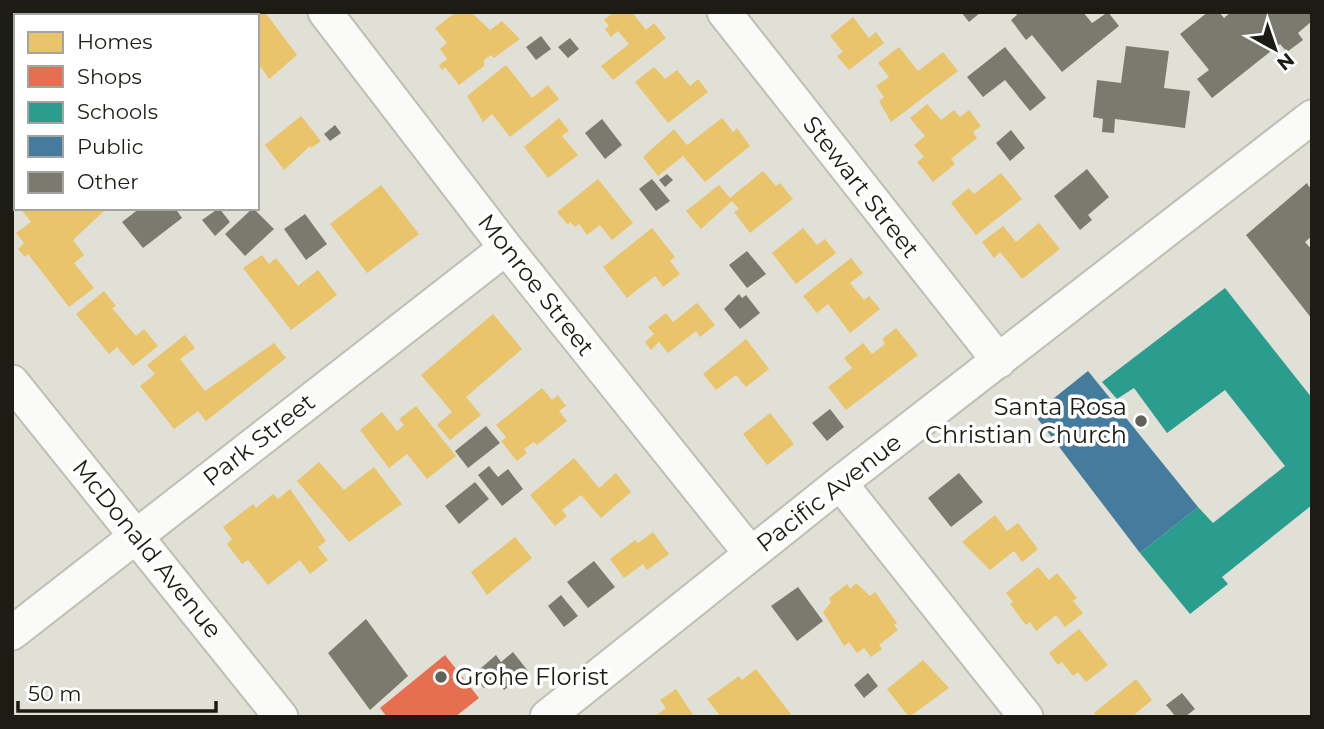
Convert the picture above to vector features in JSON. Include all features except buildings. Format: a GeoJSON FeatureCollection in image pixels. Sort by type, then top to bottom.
{"type":"FeatureCollection","features":[{"type":"Feature","properties":{"kind":"street","name":"Monroe Street"},"geometry":{"type":"LineString","coordinates":[[325,12],[506,248],[751,554]]}},
{"type":"Feature","properties":{"kind":"street","name":"Stewart Street"},"geometry":{"type":"LineString","coordinates":[[724,12],[999,361]]}},
{"type":"Feature","properties":{"kind":"street","name":"Pacific Avenue"},"geometry":{"type":"LineString","coordinates":[[547,717],[840,483],[1312,117]]}},
{"type":"Feature","properties":{"kind":"street","name":"Park Street"},"geometry":{"type":"LineString","coordinates":[[12,633],[506,248]]}},
{"type":"Feature","properties":{"kind":"street","name":"McDonald Avenue"},"geometry":{"type":"LineString","coordinates":[[12,382],[281,717]]}},
{"type":"Feature","properties":{"kind":"street"},"geometry":{"type":"LineString","coordinates":[[840,483],[1026,717]]}},
{"type":"Feature","properties":{"kind":"place","name":"Santa Rosa Christian Church"},"geometry":{"type":"Point","coordinates":[1141,421]}},
{"type":"Feature","properties":{"kind":"place","name":"Grohe Florist"},"geometry":{"type":"Point","coordinates":[441,677]}}]}
